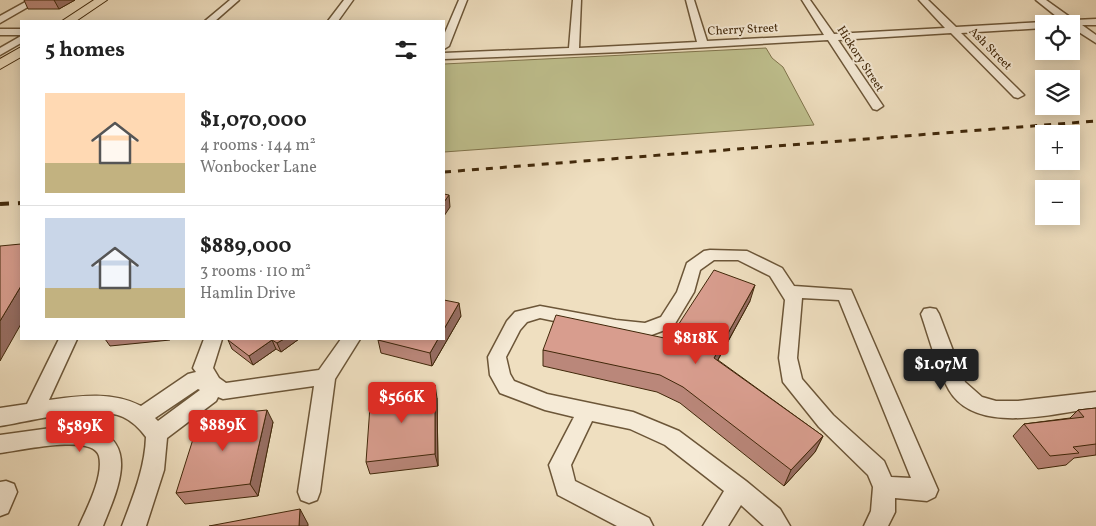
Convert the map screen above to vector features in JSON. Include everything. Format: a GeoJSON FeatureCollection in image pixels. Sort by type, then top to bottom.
{"type":"FeatureCollection","features":[{"type":"Feature","properties":{"kind":"main road"},"geometry":{"type":"LineString","coordinates":[[70,20],[102,0]]}},
{"type":"Feature","properties":{"kind":"main road"},"geometry":{"type":"LineString","coordinates":[[0,64],[20,52]]}},
{"type":"Feature","properties":{"kind":"street"},"geometry":{"type":"LineString","coordinates":[[0,20],[36,0]]}},
{"type":"Feature","properties":{"kind":"street"},"geometry":{"type":"LineString","coordinates":[[211,20],[235,0]]}},
{"type":"Feature","properties":{"kind":"street"},"geometry":{"type":"LineString","coordinates":[[334,20],[349,0]]}},
{"type":"Feature","properties":{"kind":"street"},"geometry":{"type":"LineString","coordinates":[[445,44],[463,0]]}},
{"type":"Feature","properties":{"kind":"street"},"geometry":{"type":"LineString","coordinates":[[574,51],[577,0]]}},
{"type":"Feature","properties":{"kind":"street"},"geometry":{"type":"LineString","coordinates":[[690,0],[703,44]]}},
{"type":"Feature","properties":{"kind":"street","name":"Hickory Street"},"geometry":{"type":"LineString","coordinates":[[806,0],[876,106]]}},
{"type":"Feature","properties":{"kind":"street","name":"Ash Street"},"geometry":{"type":"LineString","coordinates":[[923,0],[1018,94]]}},
{"type":"Feature","properties":{"kind":"street"},"geometry":{"type":"LineString","coordinates":[[1040,0],[1061,15]]}},
{"type":"Feature","properties":{"kind":"street"},"geometry":{"type":"LineString","coordinates":[[1080,23],[1096,22]]}},
{"type":"Feature","properties":{"kind":"street","name":"Cherry Street"},"geometry":{"type":"LineString","coordinates":[[445,56],[574,51],[1035,26]]}},
{"type":"Feature","properties":{"kind":"street"},"geometry":{"type":"LineString","coordinates":[[1080,29],[1096,40]]}},
{"type":"Feature","properties":{"kind":"street"},"geometry":{"type":"LineString","coordinates":[[0,32],[20,32]]}},
{"type":"Feature","properties":{"kind":"street"},"geometry":{"type":"LineString","coordinates":[[0,52],[20,40]]}},
{"type":"Feature","properties":{"kind":"street"},"geometry":{"type":"LineString","coordinates":[[778,526],[772,517],[738,488],[672,438],[633,421],[545,402],[507,387],[500,375],[497,357],[513,326],[520,317],[540,312],[616,328],[646,330],[667,322],[685,292],[693,267],[710,255],[741,255],[776,272],[794,300],[788,358],[793,382],[826,421],[876,468],[884,487],[882,512],[876,526]]}},
{"type":"Feature","properties":{"kind":"street"},"geometry":{"type":"LineString","coordinates":[[789,292],[845,294],[927,490],[884,487]]}},
{"type":"Feature","properties":{"kind":"street"},"geometry":{"type":"LineString","coordinates":[[930,314],[961,391],[964,396],[983,407],[1006,412],[1096,400]]}},
{"type":"Feature","properties":{"kind":"street"},"geometry":{"type":"LineString","coordinates":[[33,412],[68,340]]}},
{"type":"Feature","properties":{"kind":"street"},"geometry":{"type":"LineString","coordinates":[[157,434],[209,395],[212,384],[203,368],[213,340]]}},
{"type":"Feature","properties":{"kind":"street"},"geometry":{"type":"LineString","coordinates":[[309,492],[326,377],[350,340]]}},
{"type":"Feature","properties":{"kind":"street"},"geometry":{"type":"LineString","coordinates":[[141,417],[195,380],[212,384],[223,391],[326,377]]}},
{"type":"Feature","properties":{"kind":"street"},"geometry":{"type":"LineString","coordinates":[[2,421],[33,412],[83,405],[108,404],[127,409],[141,417],[157,434],[157,452],[154,470],[134,526]]}},
{"type":"Feature","properties":{"kind":"street"},"geometry":{"type":"LineString","coordinates":[[587,411],[560,465],[566,488],[641,526]]}},
{"type":"Feature","properties":{"kind":"street"},"geometry":{"type":"LineString","coordinates":[[0,444],[73,434],[83,435],[103,442],[111,454],[111,472],[91,526]]}},
{"type":"Feature","properties":{"kind":"street"},"geometry":{"type":"LineString","coordinates":[[715,526],[738,488]]}},
{"type":"Feature","properties":{"kind":"street"},"geometry":{"type":"LineString","coordinates":[[0,493],[6,492],[0,505]]}},
{"type":"Feature","properties":{"kind":"green space"},"geometry":{"type":"Polygon","coordinates":[[[766,48],[772,58],[783,67],[814,125],[445,152],[445,64],[766,48]]]}},
{"type":"Feature","properties":{"kind":"building"},"geometry":{"type":"Polygon","coordinates":[[[20,244],[20,288],[0,321],[0,246],[20,244]]]}},
{"type":"Feature","properties":{"kind":"building"},"geometry":{"type":"Polygon","coordinates":[[[714,270],[755,285],[714,358],[823,436],[791,470],[683,387],[660,375],[543,350],[556,315],[669,339],[714,270]]]}},
{"type":"Feature","properties":{"kind":"building"},"geometry":{"type":"Polygon","coordinates":[[[445,300],[459,303],[445,327],[445,300]]]}},
{"type":"Feature","properties":{"kind":"building"},"geometry":{"type":"Polygon","coordinates":[[[228,340],[272,340],[249,356],[228,340]]]}},
{"type":"Feature","properties":{"kind":"building"},"geometry":{"type":"Polygon","coordinates":[[[378,340],[437,340],[430,353],[378,340]]]}},
{"type":"Feature","properties":{"kind":"building"},"geometry":{"type":"Polygon","coordinates":[[[435,385],[435,454],[366,462],[371,392],[435,385]]]}},
{"type":"Feature","properties":{"kind":"building"},"geometry":{"type":"Polygon","coordinates":[[[1096,408],[1096,444],[1073,447],[1079,453],[1050,456],[1024,424],[1084,417],[1078,410],[1096,408]]]}},
{"type":"Feature","properties":{"kind":"building"},"geometry":{"type":"Polygon","coordinates":[[[267,410],[250,484],[176,493],[200,417],[267,410]]]}},
{"type":"Feature","properties":{"kind":"building"},"geometry":{"type":"Polygon","coordinates":[[[300,509],[299,526],[209,526],[300,509]]]}},
{"type":"Feature","properties":{"kind":"railway"},"geometry":{"type":"LineString","coordinates":[[445,172],[1096,121]]}},
{"type":"Feature","properties":{"kind":"railway"},"geometry":{"type":"LineString","coordinates":[[0,204],[20,203]]}}]}
